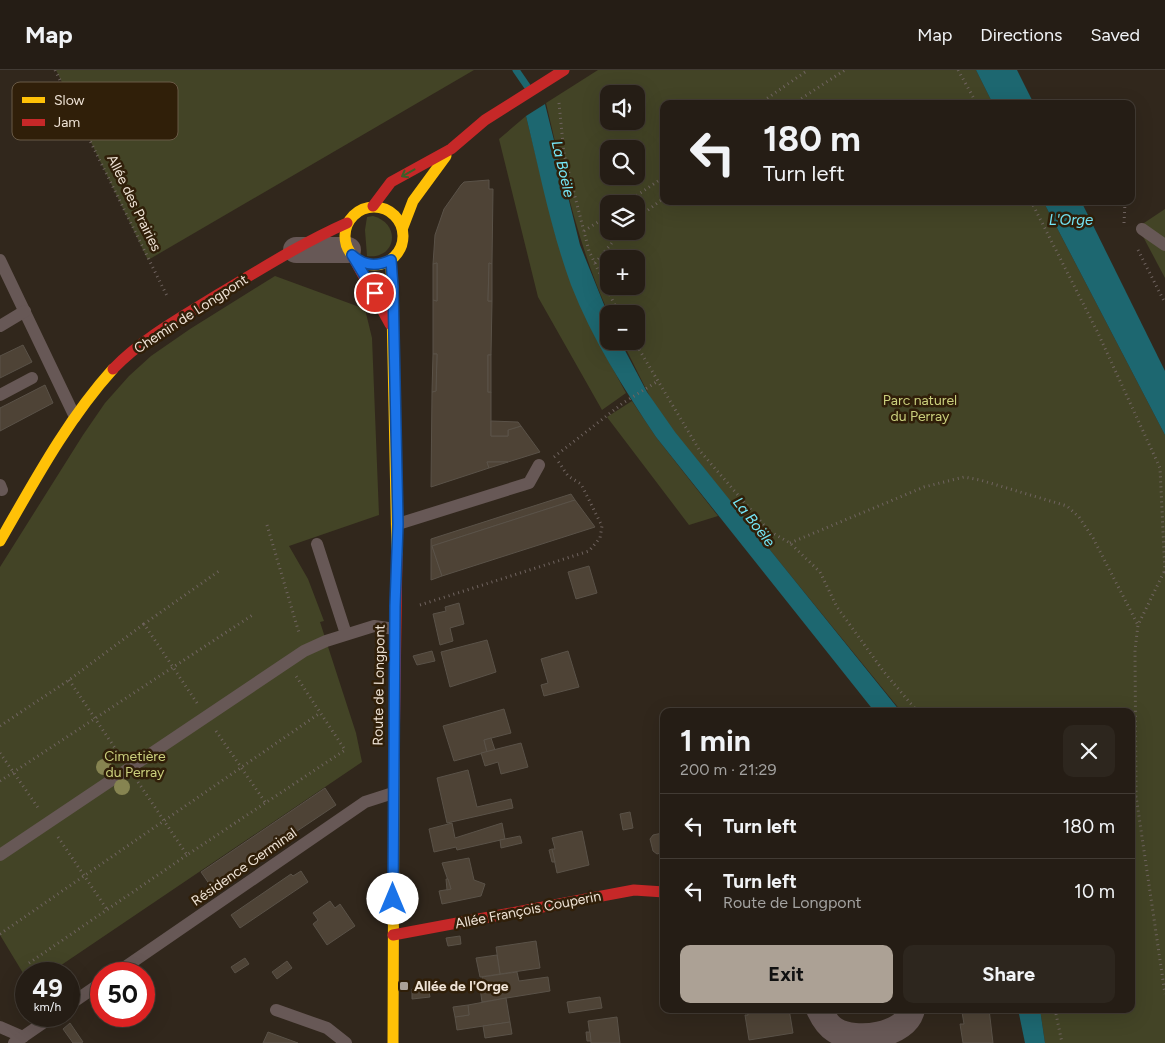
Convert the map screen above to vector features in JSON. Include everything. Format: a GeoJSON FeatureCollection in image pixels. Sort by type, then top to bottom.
{"type":"FeatureCollection","features":[{"type":"Feature","properties":{"kind":"main road"},"geometry":{"type":"LineString","coordinates":[[372,206],[391,182],[451,149],[485,120],[564,70]]}},
{"type":"Feature","properties":{"kind":"main road"},"geometry":{"type":"LineString","coordinates":[[403,227],[391,211],[372,206],[357,211],[347,223],[345,242],[350,253],[366,264],[374,265],[391,260],[402,246],[403,227],[413,201],[451,149]]}},
{"type":"Feature","properties":{"kind":"main road","name":"Chemin de Longpont"},"geometry":{"type":"LineString","coordinates":[[0,542],[75,417],[103,380],[126,357],[178,319],[276,259],[347,223]]}},
{"type":"Feature","properties":{"kind":"main road","name":"Route de Longpont"},"geometry":{"type":"LineString","coordinates":[[350,253],[392,327]]}},
{"type":"Feature","properties":{"kind":"main road","name":"Route de Longpont"},"geometry":{"type":"LineString","coordinates":[[391,260],[398,524],[393,793],[393,1043]]}},
{"type":"Feature","properties":{"kind":"main road","name":"Allée François Couperin"},"geometry":{"type":"LineString","coordinates":[[393,935],[634,890],[660,892]]}},
{"type":"Feature","properties":{"kind":"street","name":"Chemin de Longpont"},"geometry":{"type":"LineString","coordinates":[[296,250],[350,253]]}},
{"type":"Feature","properties":{"kind":"street"},"geometry":{"type":"LineString","coordinates":[[821,1013],[829,1037],[886,1034],[901,1025],[909,1013]]}},
{"type":"Feature","properties":{"kind":"lane"},"geometry":{"type":"LineString","coordinates":[[1142,229],[1165,245]]}},
{"type":"Feature","properties":{"kind":"lane"},"geometry":{"type":"LineString","coordinates":[[0,260],[75,417]]}},
{"type":"Feature","properties":{"kind":"lane"},"geometry":{"type":"LineString","coordinates":[[0,326],[25,311]]}},
{"type":"Feature","properties":{"kind":"lane"},"geometry":{"type":"LineString","coordinates":[[0,395],[32,378]]}},
{"type":"Feature","properties":{"kind":"lane"},"geometry":{"type":"LineString","coordinates":[[398,524],[529,483],[539,465]]}},
{"type":"Feature","properties":{"kind":"lane"},"geometry":{"type":"LineString","coordinates":[[317,544],[346,634]]}},
{"type":"Feature","properties":{"kind":"lane"},"geometry":{"type":"LineString","coordinates":[[0,855],[304,651],[346,634],[374,626],[395,629]]}},
{"type":"Feature","properties":{"kind":"lane","name":"Résidence Germinal"},"geometry":{"type":"LineString","coordinates":[[132,962],[365,802],[393,793]]}},
{"type":"Feature","properties":{"kind":"lane"},"geometry":{"type":"LineString","coordinates":[[276,1010],[327,1028],[346,1043]]}},
{"type":"Feature","properties":{"kind":"lane"},"geometry":{"type":"LineString","coordinates":[[0,1027],[19,1040],[37,1027]]}},
{"type":"Feature","properties":{"kind":"path","name":"Allée des Prairies"},"geometry":{"type":"LineString","coordinates":[[55,70],[61,82]]}},
{"type":"Feature","properties":{"kind":"path"},"geometry":{"type":"LineString","coordinates":[[564,70],[559,98],[564,154],[584,231],[595,264],[615,305]]}},
{"type":"Feature","properties":{"kind":"path"},"geometry":{"type":"LineString","coordinates":[[764,100],[808,70]]}},
{"type":"Feature","properties":{"kind":"path"},"geometry":{"type":"LineString","coordinates":[[799,100],[845,70]]}},
{"type":"Feature","properties":{"kind":"path"},"geometry":{"type":"LineString","coordinates":[[958,70],[975,100]]}},
{"type":"Feature","properties":{"kind":"path","name":"Allée des Prairies"},"geometry":{"type":"LineString","coordinates":[[90,140],[178,319]]}},
{"type":"Feature","properties":{"kind":"path"},"geometry":{"type":"LineString","coordinates":[[637,195],[660,180]]}},
{"type":"Feature","properties":{"kind":"path"},"geometry":{"type":"LineString","coordinates":[[645,212],[660,201]]}},
{"type":"Feature","properties":{"kind":"path"},"geometry":{"type":"LineString","coordinates":[[1033,205],[1097,331],[1160,468],[1164,573],[1138,625],[1135,650],[1136,796],[1165,994]]}},
{"type":"Feature","properties":{"kind":"path"},"geometry":{"type":"LineString","coordinates":[[1124,205],[1124,224]]}},
{"type":"Feature","properties":{"kind":"path"},"geometry":{"type":"LineString","coordinates":[[584,231],[600,221]]}},
{"type":"Feature","properties":{"kind":"path"},"geometry":{"type":"LineString","coordinates":[[595,264],[615,240]]}},
{"type":"Feature","properties":{"kind":"path"},"geometry":{"type":"LineString","coordinates":[[1134,241],[1165,303]]}},
{"type":"Feature","properties":{"kind":"path"},"geometry":{"type":"LineString","coordinates":[[639,350],[700,451],[769,531],[790,543],[820,572],[837,607],[884,672],[914,708]]}},
{"type":"Feature","properties":{"kind":"path"},"geometry":{"type":"LineString","coordinates":[[539,465],[556,456],[622,403],[658,381]]}},
{"type":"Feature","properties":{"kind":"path"},"geometry":{"type":"LineString","coordinates":[[414,607],[589,551],[600,538],[602,526],[581,484],[568,476],[558,463],[556,456]]}},
{"type":"Feature","properties":{"kind":"path"},"geometry":{"type":"LineString","coordinates":[[790,543],[924,487],[964,477],[980,480],[1067,506],[1079,517],[1094,538],[1138,625]]}},
{"type":"Feature","properties":{"kind":"path"},"geometry":{"type":"LineString","coordinates":[[267,525],[304,651]]}},
{"type":"Feature","properties":{"kind":"path"},"geometry":{"type":"LineString","coordinates":[[0,726],[69,680],[219,571]]}},
{"type":"Feature","properties":{"kind":"path"},"geometry":{"type":"LineString","coordinates":[[0,781],[254,614]]}},
{"type":"Feature","properties":{"kind":"path"},"geometry":{"type":"LineString","coordinates":[[144,624],[266,802]]}},
{"type":"Feature","properties":{"kind":"path"},"geometry":{"type":"LineString","coordinates":[[29,962],[345,750],[287,663]]}},
{"type":"Feature","properties":{"kind":"path"},"geometry":{"type":"LineString","coordinates":[[69,680],[187,855]]}},
{"type":"Feature","properties":{"kind":"path"},"geometry":{"type":"LineString","coordinates":[[0,934],[242,769],[320,713]]}},
{"type":"Feature","properties":{"kind":"path"},"geometry":{"type":"LineString","coordinates":[[1056,1013],[1062,1043]]}},
{"type":"Feature","properties":{"kind":"green space"},"geometry":{"type":"Polygon","coordinates":[[[56,70],[474,70],[148,260],[90,140],[178,140],[178,82],[62,82],[56,70]]]}},
{"type":"Feature","properties":{"kind":"green space","name":"Parc naturel du Perray"},"geometry":{"type":"Polygon","coordinates":[[[598,70],[976,70],[991,100],[660,100],[660,205],[1045,205],[1165,435],[1165,1043],[1045,1043],[1041,1013],[1135,1013],[1135,708],[899,708],[673,431],[651,399],[626,350],[645,350],[645,305],[605,305],[601,295],[645,295],[645,250],[600,250],[600,293],[580,236],[546,103],[598,70]]]}},
{"type":"Feature","properties":{"kind":"green space"},"geometry":{"type":"Polygon","coordinates":[[[526,116],[556,237],[600,345],[600,350],[603,350],[626,393],[602,410],[538,297],[499,139],[526,116]]]}},
{"type":"Feature","properties":{"kind":"green space"},"geometry":{"type":"Polygon","coordinates":[[[1165,209],[1165,278],[1138,227],[1165,209]]]}},
{"type":"Feature","properties":{"kind":"green space"},"geometry":{"type":"Polygon","coordinates":[[[373,216],[382,220],[388,226],[392,240],[384,253],[377,256],[367,256],[365,230],[367,217],[373,216]]]}},
{"type":"Feature","properties":{"kind":"green space","name":"Cimetière du Perray"},"geometry":{"type":"Polygon","coordinates":[[[275,276],[365,309],[372,338],[379,515],[289,546],[308,579],[324,621],[320,622],[356,733],[362,762],[66,962],[16,962],[0,935],[0,567],[105,403],[129,376],[151,356],[190,329],[275,276]]]}},
{"type":"Feature","properties":{"kind":"green space"},"geometry":{"type":"Polygon","coordinates":[[[632,401],[656,437],[718,516],[689,525],[607,417],[632,401]]]}},
{"type":"Feature","properties":{"kind":"water"},"geometry":{"type":"Polygon","coordinates":[[[976,70],[1017,70],[1032,100],[991,100],[976,70]]]}},
{"type":"Feature","properties":{"kind":"water"},"geometry":{"type":"Polygon","coordinates":[[[545,104],[580,245],[604,305],[600,305],[600,346],[571,285],[546,201],[526,116],[545,104]]]}},
{"type":"Feature","properties":{"kind":"water","name":"L'Orge"},"geometry":{"type":"Polygon","coordinates":[[[1045,205],[1083,205],[1165,371],[1165,435],[1045,205]]]}},
{"type":"Feature","properties":{"kind":"water"},"geometry":{"type":"Polygon","coordinates":[[[602,350],[625,350],[647,392],[675,432],[898,708],[872,708],[656,437],[602,350]]]}},
{"type":"Feature","properties":{"kind":"water"},"geometry":{"type":"Polygon","coordinates":[[[1019,1013],[1041,1013],[1045,1043],[1025,1043],[1019,1013]]]}},
{"type":"Feature","properties":{"kind":"building"},"geometry":{"type":"Polygon","coordinates":[[[489,180],[489,189],[493,189],[492,264],[489,263],[488,301],[492,301],[491,355],[488,355],[488,392],[491,392],[491,436],[508,436],[508,430],[521,426],[540,452],[508,462],[487,462],[489,468],[431,487],[432,392],[436,391],[437,354],[433,354],[433,300],[437,301],[437,263],[433,264],[435,235],[444,209],[461,185],[464,182],[489,180]]]}},
{"type":"Feature","properties":{"kind":"building"},"geometry":{"type":"Polygon","coordinates":[[[437,263],[437,301],[433,300],[433,264],[437,263]]]}},
{"type":"Feature","properties":{"kind":"building"},"geometry":{"type":"Polygon","coordinates":[[[489,263],[492,264],[492,301],[488,301],[489,263]]]}},
{"type":"Feature","properties":{"kind":"building"},"geometry":{"type":"Polygon","coordinates":[[[23,345],[32,362],[0,378],[0,356],[23,345]]]}},
{"type":"Feature","properties":{"kind":"building"},"geometry":{"type":"Polygon","coordinates":[[[433,354],[437,354],[436,391],[432,392],[433,354]]]}},
{"type":"Feature","properties":{"kind":"building"},"geometry":{"type":"Polygon","coordinates":[[[488,355],[491,355],[491,392],[488,392],[488,355]]]}},
{"type":"Feature","properties":{"kind":"building"},"geometry":{"type":"Polygon","coordinates":[[[45,385],[53,403],[0,431],[0,408],[45,385]]]}},
{"type":"Feature","properties":{"kind":"building"},"geometry":{"type":"Polygon","coordinates":[[[491,421],[518,422],[521,426],[508,430],[508,436],[491,436],[491,421]]]}},
{"type":"Feature","properties":{"kind":"building"},"geometry":{"type":"Polygon","coordinates":[[[487,462],[508,462],[489,468],[487,462]]]}},
{"type":"Feature","properties":{"kind":"building"},"geometry":{"type":"Polygon","coordinates":[[[571,494],[575,500],[432,546],[442,576],[431,580],[431,539],[571,494]]]}},
{"type":"Feature","properties":{"kind":"building"},"geometry":{"type":"Polygon","coordinates":[[[575,500],[595,527],[442,576],[432,546],[575,500]]]}},
{"type":"Feature","properties":{"kind":"building"},"geometry":{"type":"Polygon","coordinates":[[[589,566],[597,593],[576,599],[568,572],[589,566]]]}},
{"type":"Feature","properties":{"kind":"building"},"geometry":{"type":"Polygon","coordinates":[[[459,603],[464,624],[450,628],[453,641],[440,645],[433,614],[446,611],[445,607],[459,603]]]}},
{"type":"Feature","properties":{"kind":"building"},"geometry":{"type":"Polygon","coordinates":[[[487,640],[496,672],[450,687],[441,652],[487,640]]]}},
{"type":"Feature","properties":{"kind":"building"},"geometry":{"type":"Polygon","coordinates":[[[432,651],[435,661],[417,665],[413,656],[432,651]]]}},
{"type":"Feature","properties":{"kind":"building"},"geometry":{"type":"Polygon","coordinates":[[[568,651],[579,687],[544,696],[541,685],[548,683],[541,659],[568,651]]]}},
{"type":"Feature","properties":{"kind":"building"},"geometry":{"type":"Polygon","coordinates":[[[504,709],[511,733],[484,740],[487,752],[454,761],[443,726],[504,709]]]}},
{"type":"Feature","properties":{"kind":"building"},"geometry":{"type":"Polygon","coordinates":[[[491,738],[495,750],[487,752],[484,740],[491,738]]]}},
{"type":"Feature","properties":{"kind":"building"},"geometry":{"type":"Polygon","coordinates":[[[521,743],[528,767],[501,774],[498,762],[485,766],[481,753],[521,743]]]}},
{"type":"Feature","properties":{"kind":"building"},"geometry":{"type":"Polygon","coordinates":[[[468,770],[477,807],[511,799],[513,808],[447,823],[437,778],[468,770]]]}},
{"type":"Feature","properties":{"kind":"building"},"geometry":{"type":"Polygon","coordinates":[[[325,788],[336,805],[212,888],[201,872],[325,788]]]}},
{"type":"Feature","properties":{"kind":"building"},"geometry":{"type":"Polygon","coordinates":[[[630,812],[633,828],[623,830],[620,814],[630,812]]]}},
{"type":"Feature","properties":{"kind":"building"},"geometry":{"type":"Polygon","coordinates":[[[452,823],[455,838],[502,823],[505,839],[457,850],[456,847],[434,852],[429,829],[452,823]]]}},
{"type":"Feature","properties":{"kind":"building"},"geometry":{"type":"Polygon","coordinates":[[[582,831],[589,865],[557,873],[552,849],[555,849],[552,838],[582,831]]]}},
{"type":"Feature","properties":{"kind":"building"},"geometry":{"type":"Polygon","coordinates":[[[660,834],[660,853],[657,854],[653,851],[650,839],[653,835],[660,834]]]}},
{"type":"Feature","properties":{"kind":"building"},"geometry":{"type":"Polygon","coordinates":[[[520,836],[522,843],[501,848],[500,840],[520,836]]]}},
{"type":"Feature","properties":{"kind":"building"},"geometry":{"type":"Polygon","coordinates":[[[552,849],[555,862],[552,862],[549,850],[552,849]]]}},
{"type":"Feature","properties":{"kind":"building"},"geometry":{"type":"Polygon","coordinates":[[[469,858],[474,880],[485,884],[481,896],[442,904],[439,891],[451,889],[442,863],[469,858]]]}},
{"type":"Feature","properties":{"kind":"building"},"geometry":{"type":"Polygon","coordinates":[[[301,871],[308,882],[240,928],[231,915],[291,874],[293,876],[301,871]]]}},
{"type":"Feature","properties":{"kind":"building"},"geometry":{"type":"Polygon","coordinates":[[[446,879],[448,879],[451,889],[447,890],[446,879]]]}},
{"type":"Feature","properties":{"kind":"building"},"geometry":{"type":"Polygon","coordinates":[[[330,901],[335,908],[340,904],[355,926],[327,945],[313,924],[318,920],[313,913],[330,901]]]}},
{"type":"Feature","properties":{"kind":"building"},"geometry":{"type":"Polygon","coordinates":[[[460,936],[461,944],[448,946],[446,938],[460,936]]]}},
{"type":"Feature","properties":{"kind":"building"},"geometry":{"type":"Polygon","coordinates":[[[536,941],[540,968],[500,974],[496,947],[536,941]]]}},
{"type":"Feature","properties":{"kind":"building"},"geometry":{"type":"Polygon","coordinates":[[[497,955],[500,974],[480,977],[476,958],[497,955]]]}},
{"type":"Feature","properties":{"kind":"building"},"geometry":{"type":"Polygon","coordinates":[[[245,958],[249,964],[235,973],[231,967],[245,958]]]}},
{"type":"Feature","properties":{"kind":"building"},"geometry":{"type":"Polygon","coordinates":[[[287,961],[292,968],[277,979],[272,972],[287,961]]]}},
{"type":"Feature","properties":{"kind":"building"},"geometry":{"type":"Polygon","coordinates":[[[517,972],[519,981],[548,977],[550,991],[482,1002],[480,988],[484,988],[482,977],[517,972]]]}},
{"type":"Feature","properties":{"kind":"building"},"geometry":{"type":"Polygon","coordinates":[[[428,986],[430,997],[412,999],[412,989],[428,986]]]}},
{"type":"Feature","properties":{"kind":"building"},"geometry":{"type":"Polygon","coordinates":[[[600,997],[602,1008],[569,1013],[567,1002],[600,997]]]}},
{"type":"Feature","properties":{"kind":"building"},"geometry":{"type":"Polygon","coordinates":[[[506,998],[510,1022],[457,1030],[455,1017],[469,1015],[468,1005],[506,998]]]}},
{"type":"Feature","properties":{"kind":"building"},"geometry":{"type":"Polygon","coordinates":[[[468,1005],[469,1015],[455,1017],[453,1007],[468,1005]]]}},
{"type":"Feature","properties":{"kind":"building"},"geometry":{"type":"Polygon","coordinates":[[[748,1013],[790,1013],[793,1033],[749,1040],[745,1015],[748,1015],[748,1013]]]}},
{"type":"Feature","properties":{"kind":"building"},"geometry":{"type":"Polygon","coordinates":[[[962,1013],[989,1013],[993,1043],[963,1043],[960,1024],[964,1024],[962,1013]]]}},
{"type":"Feature","properties":{"kind":"building"},"geometry":{"type":"Polygon","coordinates":[[[617,1017],[620,1043],[591,1043],[588,1021],[617,1017]]]}},
{"type":"Feature","properties":{"kind":"building"},"geometry":{"type":"Polygon","coordinates":[[[510,1022],[512,1034],[485,1038],[483,1026],[510,1022]]]}},
{"type":"Feature","properties":{"kind":"building"},"geometry":{"type":"Polygon","coordinates":[[[73,1027],[83,1042],[73,1043],[63,1029],[73,1027]]]}},
{"type":"Feature","properties":{"kind":"building"},"geometry":{"type":"Polygon","coordinates":[[[268,1032],[298,1043],[263,1043],[268,1032]]]}},
{"type":"Feature","properties":{"kind":"building"},"geometry":{"type":"Polygon","coordinates":[[[586,1032],[590,1032],[591,1041],[587,1041],[586,1032]]]}},
{"type":"Feature","properties":{"kind":"waterway","name":"La Boële"},"geometry":{"type":"LineString","coordinates":[[516,70],[527,86]]}},
{"type":"Feature","properties":{"kind":"traffic: slow"},"geometry":{"type":"LineString","coordinates":[[403,227],[413,201],[446,156]]}},
{"type":"Feature","properties":{"kind":"traffic: slow"},"geometry":{"type":"LineString","coordinates":[[368,207],[380,207],[390,211],[399,220],[403,236],[403,242],[395,257],[380,265],[368,265],[358,261],[349,252],[345,242],[345,230],[349,220],[358,211],[368,207]]}},
{"type":"Feature","properties":{"kind":"traffic: slow"},"geometry":{"type":"LineString","coordinates":[[391,260],[397,554]]}},
{"type":"Feature","properties":{"kind":"traffic: slow"},"geometry":{"type":"LineString","coordinates":[[0,541],[66,430],[113,369]]}},
{"type":"Feature","properties":{"kind":"traffic: slow"},"geometry":{"type":"LineString","coordinates":[[393,1043],[394,760]]}},
{"type":"Feature","properties":{"kind":"traffic: jam"},"geometry":{"type":"LineString","coordinates":[[373,206],[391,182],[451,149],[485,120],[564,70]]}},
{"type":"Feature","properties":{"kind":"traffic: jam"},"geometry":{"type":"LineString","coordinates":[[113,369],[137,347],[177,320],[282,257],[347,223]]}},
{"type":"Feature","properties":{"kind":"traffic: jam"},"geometry":{"type":"LineString","coordinates":[[352,255],[390,324]]}},
{"type":"Feature","properties":{"kind":"traffic: jam"},"geometry":{"type":"LineString","coordinates":[[394,760],[397,554]]}},
{"type":"Feature","properties":{"kind":"traffic: jam"},"geometry":{"type":"LineString","coordinates":[[393,935],[634,890],[660,892]]}},
{"type":"Feature","properties":{"kind":"place","name":"Allée de l'Orge"},"geometry":{"type":"Point","coordinates":[404,986]}},
{"type":"Feature","properties":{"kind":"route"},"geometry":{"type":"LineString","coordinates":[[375,293],[352,255],[366,264],[383,264],[391,260],[393,287],[392,327],[395,362],[398,524],[395,606],[393,899]]}}]}
